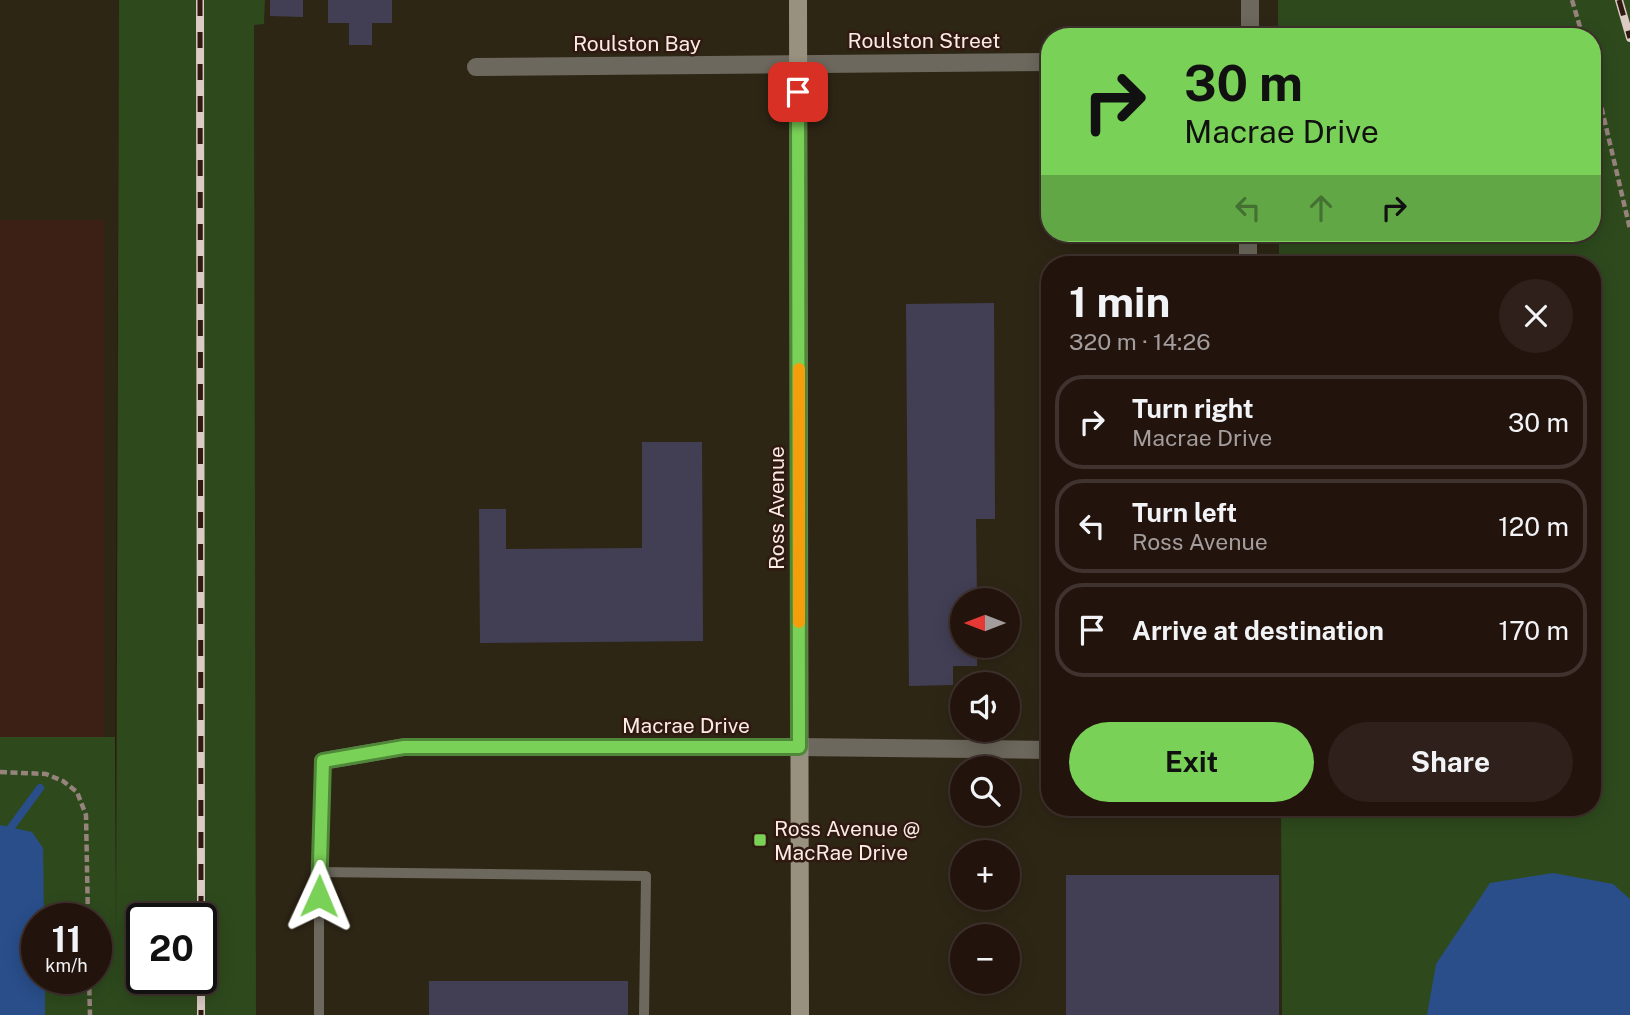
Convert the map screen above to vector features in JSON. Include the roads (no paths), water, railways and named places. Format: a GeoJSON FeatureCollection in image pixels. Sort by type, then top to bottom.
{"type":"FeatureCollection","features":[{"type":"Feature","properties":{"kind":"main road","name":"Ross Avenue"},"geometry":{"type":"LineString","coordinates":[[798,0],[800,1015]]}},
{"type":"Feature","properties":{"kind":"street"},"geometry":{"type":"LineString","coordinates":[[1250,0],[1250,28]]}},
{"type":"Feature","properties":{"kind":"street","name":"Roulston Street"},"geometry":{"type":"LineString","coordinates":[[798,64],[1041,62]]}},
{"type":"Feature","properties":{"kind":"street","name":"Roulston Bay"},"geometry":{"type":"LineString","coordinates":[[476,67],[798,64]]}},
{"type":"Feature","properties":{"kind":"street","name":"Macrae Drive"},"geometry":{"type":"LineString","coordinates":[[323,761],[404,747],[1041,750]]}},
{"type":"Feature","properties":{"kind":"lane"},"geometry":{"type":"LineString","coordinates":[[319,1015],[319,872],[323,761]]}},
{"type":"Feature","properties":{"kind":"lane"},"geometry":{"type":"LineString","coordinates":[[319,872],[646,876],[644,1015]]}},
{"type":"Feature","properties":{"kind":"water"},"geometry":{"type":"Polygon","coordinates":[[[0,825],[32,832],[43,848],[44,903],[21,903],[21,994],[45,994],[45,1015],[0,1015],[0,825]]]}},
{"type":"Feature","properties":{"kind":"water"},"geometry":{"type":"Polygon","coordinates":[[[1553,873],[1613,884],[1630,899],[1630,1015],[1427,1015],[1436,964],[1490,883],[1553,873]]]}},
{"type":"Feature","properties":{"kind":"waterway"},"geometry":{"type":"LineString","coordinates":[[0,837],[4,837],[40,788]]}},
{"type":"Feature","properties":{"kind":"railway"},"geometry":{"type":"LineString","coordinates":[[200,0],[201,903]]}},
{"type":"Feature","properties":{"kind":"railway"},"geometry":{"type":"LineString","coordinates":[[1619,0],[1630,38]]}},
{"type":"Feature","properties":{"kind":"railway"},"geometry":{"type":"LineString","coordinates":[[201,994],[201,1015]]}},
{"type":"Feature","properties":{"kind":"place","name":"Ross Avenue @ MacRae Drive"},"geometry":{"type":"Point","coordinates":[760,840]}}]}
